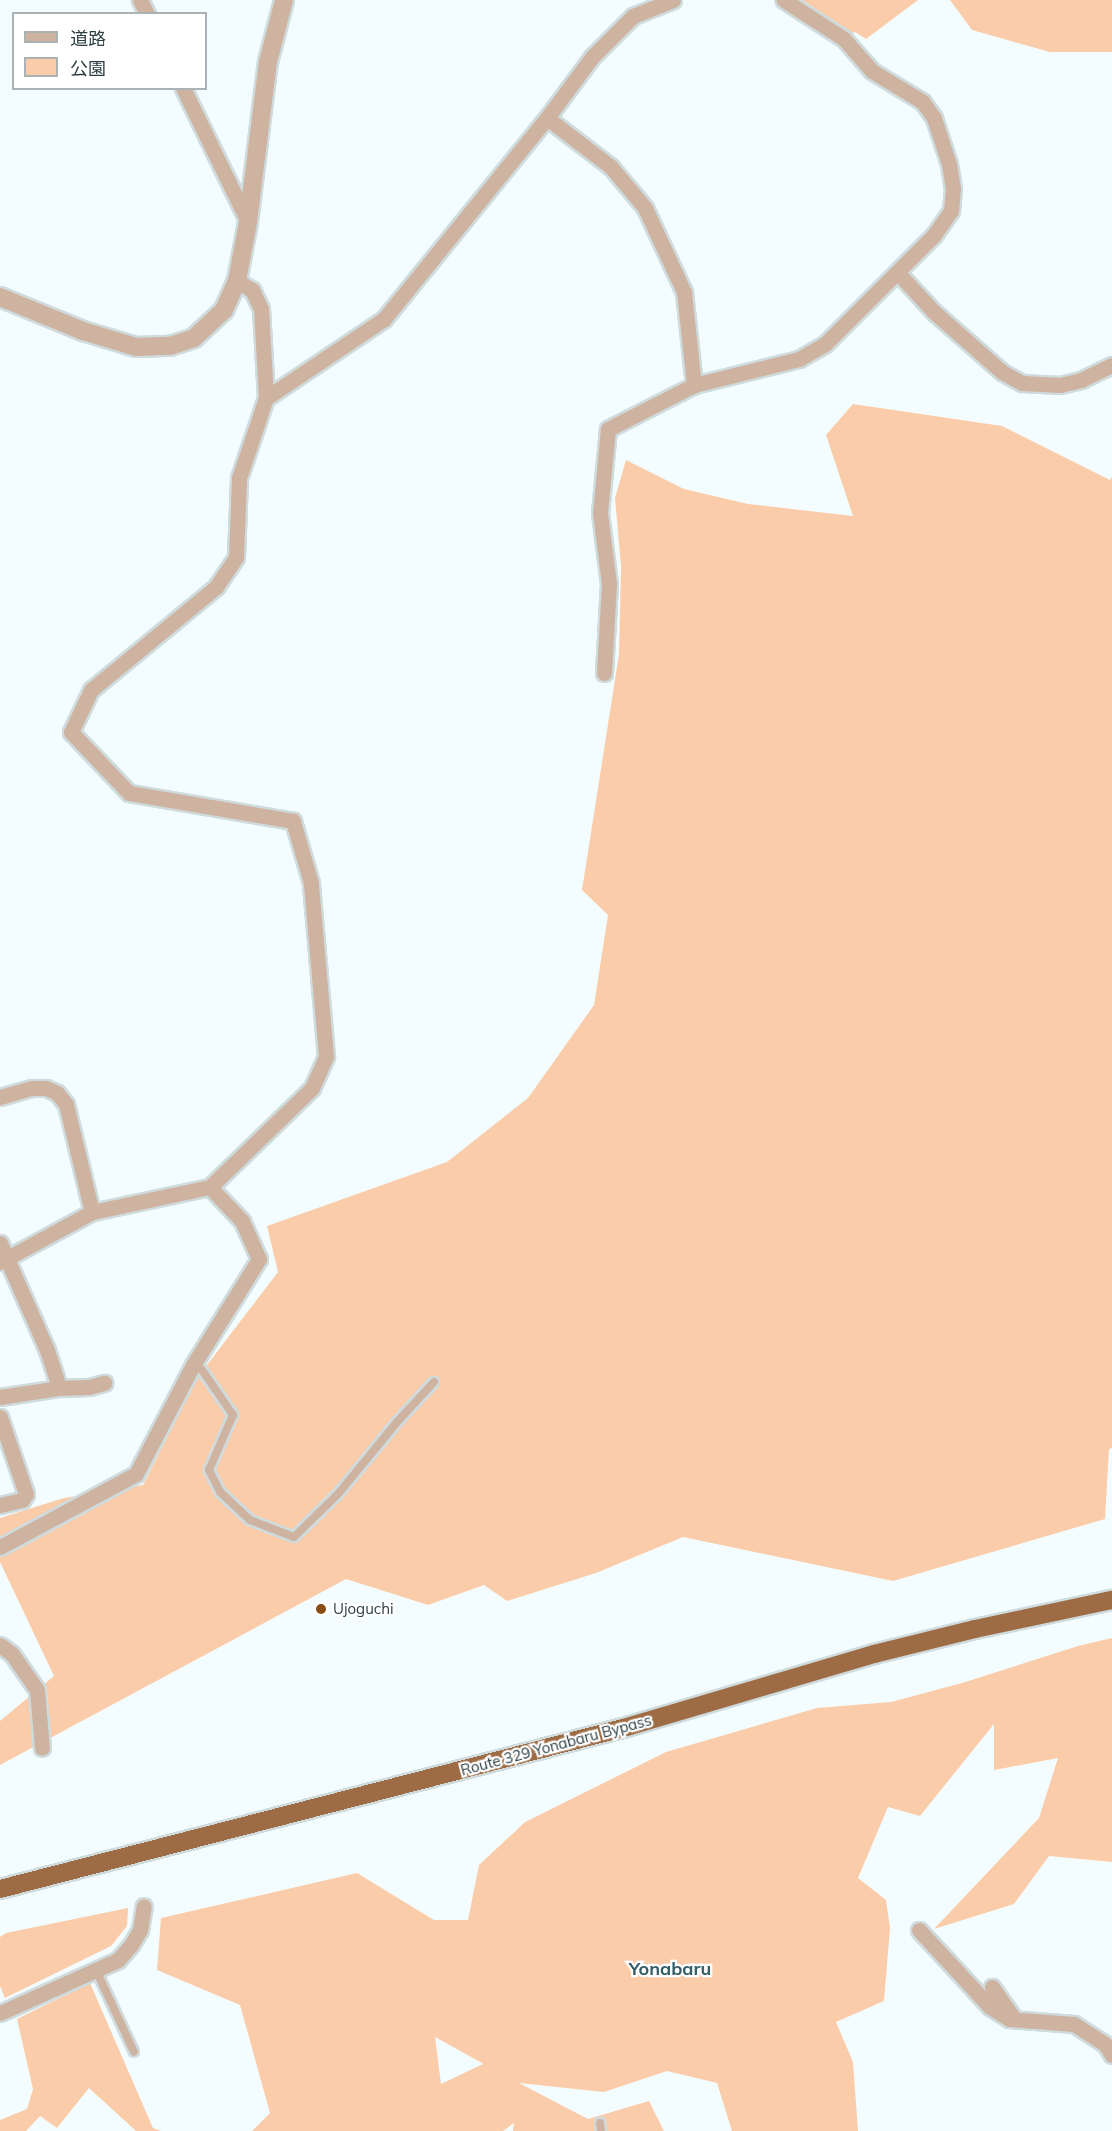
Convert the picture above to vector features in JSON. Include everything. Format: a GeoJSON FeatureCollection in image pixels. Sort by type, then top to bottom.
{"type":"FeatureCollection","features":[{"type":"Feature","properties":{"kind":"highway","name":"Route 329 Yonabaru Bypass"},"geometry":{"type":"LineString","coordinates":[[0,1889],[623,1728],[874,1654],[1055,1611],[1112,1600]]}},
{"type":"Feature","properties":{"kind":"street"},"geometry":{"type":"LineString","coordinates":[[0,297],[83,331],[136,347],[170,346],[194,338],[224,310],[237,280],[248,222],[268,62],[284,0]]}},
{"type":"Feature","properties":{"kind":"street"},"geometry":{"type":"LineString","coordinates":[[266,398],[384,319],[547,118],[592,57],[633,16],[673,0]]}},
{"type":"Feature","properties":{"kind":"street"},"geometry":{"type":"LineString","coordinates":[[604,673],[609,584],[600,513],[608,429],[694,385],[799,358],[825,344],[934,235],[951,211],[953,189],[949,164],[934,118],[923,102],[872,71],[844,39],[784,0]]}},
{"type":"Feature","properties":{"kind":"street"},"geometry":{"type":"LineString","coordinates":[[184,90],[248,222]]}},
{"type":"Feature","properties":{"kind":"street"},"geometry":{"type":"LineString","coordinates":[[547,118],[611,166],[645,208],[684,292],[694,385]]}},
{"type":"Feature","properties":{"kind":"street"},"geometry":{"type":"LineString","coordinates":[[898,273],[934,312],[1002,372],[1022,383],[1060,385],[1081,380],[1112,365]]}},
{"type":"Feature","properties":{"kind":"street"},"geometry":{"type":"LineString","coordinates":[[3,1261],[92,1212],[210,1187],[312,1088],[326,1056],[311,883],[294,821],[129,793],[71,732],[91,690],[216,586],[236,557],[239,478],[266,398],[261,309],[252,290],[237,280]]}},
{"type":"Feature","properties":{"kind":"street"},"geometry":{"type":"LineString","coordinates":[[0,1097],[32,1088],[46,1088],[57,1093],[66,1104],[92,1212]]}},
{"type":"Feature","properties":{"kind":"street"},"geometry":{"type":"LineString","coordinates":[[0,1547],[136,1474],[193,1365],[259,1259],[242,1221],[210,1187]]}},
{"type":"Feature","properties":{"kind":"street"},"geometry":{"type":"LineString","coordinates":[[0,1244],[3,1261],[47,1350],[59,1388]]}},
{"type":"Feature","properties":{"kind":"street"},"geometry":{"type":"LineString","coordinates":[[0,1397],[59,1388],[89,1387],[104,1383]]}},
{"type":"Feature","properties":{"kind":"street"},"geometry":{"type":"LineString","coordinates":[[0,1417],[26,1494],[22,1500],[0,1505]]}},
{"type":"Feature","properties":{"kind":"street"},"geometry":{"type":"LineString","coordinates":[[0,1645],[12,1654],[37,1690],[42,1748]]}},
{"type":"Feature","properties":{"kind":"street"},"geometry":{"type":"LineString","coordinates":[[1,2011],[118,1960],[140,1930],[144,1906]]}},
{"type":"Feature","properties":{"kind":"street"},"geometry":{"type":"LineString","coordinates":[[919,1930],[990,2007],[1015,2020],[1074,2024],[1105,2044],[1112,2055]]}},
{"type":"Feature","properties":{"kind":"street"},"geometry":{"type":"LineString","coordinates":[[992,1987],[1015,2020]]}},
{"type":"Feature","properties":{"kind":"lane"},"geometry":{"type":"LineString","coordinates":[[193,1365],[202,1370],[233,1415],[209,1470],[220,1492],[250,1520],[294,1537],[338,1494],[398,1421],[434,1382]]}},
{"type":"Feature","properties":{"kind":"lane"},"geometry":{"type":"LineString","coordinates":[[96,1970],[111,2006],[135,2052]]}},
{"type":"Feature","properties":{"kind":"green space"},"geometry":{"type":"Polygon","coordinates":[[[799,0],[918,0],[866,39],[855,32],[851,34],[799,0]]]}},
{"type":"Feature","properties":{"kind":"green space"},"geometry":{"type":"Polygon","coordinates":[[[950,0],[1112,0],[1112,52],[1050,52],[972,30],[950,0]]]}},
{"type":"Feature","properties":{"kind":"green space"},"geometry":{"type":"Polygon","coordinates":[[[853,404],[1002,426],[1110,480],[1112,477],[1112,1448],[1109,1449],[1105,1519],[893,1581],[683,1537],[596,1573],[507,1601],[484,1585],[428,1605],[346,1579],[0,1765],[0,1721],[54,1676],[0,1562],[0,1518],[64,1498],[143,1485],[197,1378],[278,1272],[267,1226],[447,1162],[528,1098],[594,1005],[608,915],[582,890],[619,654],[621,566],[615,498],[626,460],[684,489],[748,504],[853,516],[826,435],[853,404]]]}},
{"type":"Feature","properties":{"kind":"green space"},"geometry":{"type":"Polygon","coordinates":[[[1112,1638],[1112,1862],[1049,1856],[1014,1904],[934,1929],[1039,1818],[1058,1758],[994,1770],[994,1724],[920,1816],[888,1807],[858,1878],[886,1900],[890,1928],[884,2001],[836,2022],[853,2062],[858,2131],[732,2131],[717,2083],[667,2071],[604,2092],[519,2083],[588,2119],[649,2101],[664,2131],[513,2131],[514,2123],[503,2131],[252,2131],[270,2113],[240,2005],[157,1970],[161,1918],[357,1873],[434,1920],[468,1920],[479,1865],[525,1822],[666,1752],[817,1708],[891,1702],[962,1683],[1078,1646],[1112,1638]],[[435,2037],[441,2084],[483,2064],[435,2037]]]}},
{"type":"Feature","properties":{"kind":"green space"},"geometry":{"type":"Polygon","coordinates":[[[128,1908],[127,1926],[111,1946],[5,1998],[0,1986],[0,1937],[6,1933],[128,1908]]]}},
{"type":"Feature","properties":{"kind":"green space"},"geometry":{"type":"Polygon","coordinates":[[[90,1983],[153,2128],[161,2131],[136,2131],[89,2088],[57,2128],[40,2116],[26,2131],[0,2131],[0,2120],[27,2109],[33,2089],[17,2019],[90,1983]]]}},
{"type":"Feature","properties":{"kind":"place","name":"Ujoguchi"},"geometry":{"type":"Point","coordinates":[321,1609]}},
{"type":"Feature","properties":{"kind":"district","name":"Yonabaru"},"geometry":{"type":"Point","coordinates":[670,1969]}}]}
